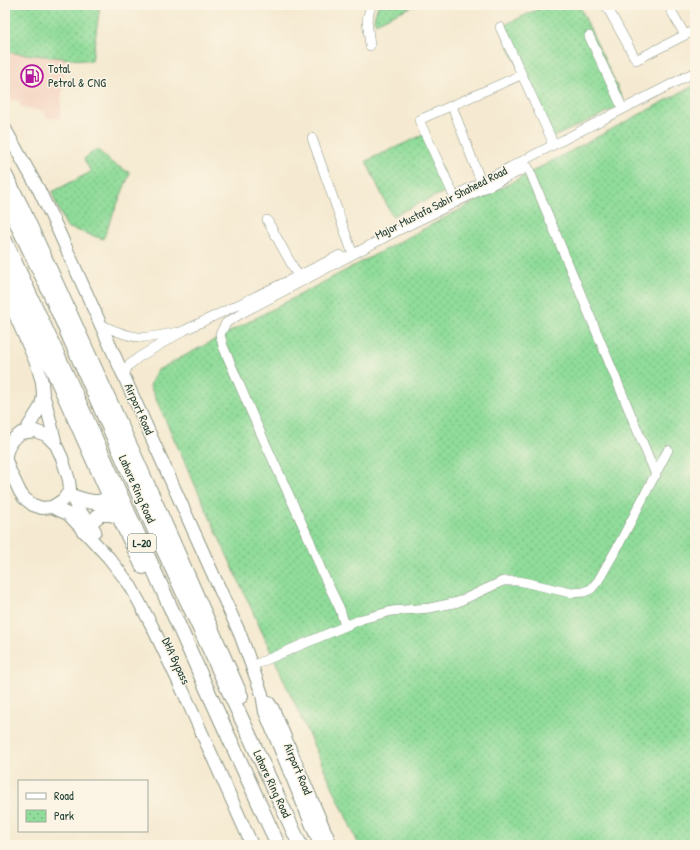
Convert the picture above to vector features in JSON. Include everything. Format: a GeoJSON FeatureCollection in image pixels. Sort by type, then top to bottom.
{"type":"FeatureCollection","features":[{"type":"Feature","properties":{"kind":"highway"},"geometry":{"type":"LineString","coordinates":[[5,175],[34,234],[232,673],[267,756],[277,795]]}},
{"type":"Feature","properties":{"kind":"highway","name":"Lahore Ring Road"},"geometry":{"type":"LineString","coordinates":[[5,199],[45,282],[159,540],[300,845]]}},
{"type":"Feature","properties":{"kind":"highway","name":"Lahore Ring Road"},"geometry":{"type":"LineString","coordinates":[[5,241],[278,845]]}},
{"type":"Feature","properties":{"kind":"highway"},"geometry":{"type":"LineString","coordinates":[[5,264],[109,496],[193,673],[206,687]]}},
{"type":"Feature","properties":{"kind":"highway"},"geometry":{"type":"LineString","coordinates":[[71,493],[100,503],[105,501],[109,496]]}},
{"type":"Feature","properties":{"kind":"highway"},"geometry":{"type":"LineString","coordinates":[[87,527],[100,514],[111,514],[119,517]]}},
{"type":"Feature","properties":{"kind":"main road","name":"Airport Road"},"geometry":{"type":"LineString","coordinates":[[5,129],[39,190],[240,634],[262,694],[266,712],[320,845]]}},
{"type":"Feature","properties":{"kind":"main road"},"geometry":{"type":"LineString","coordinates":[[5,292],[40,372],[43,396],[56,445],[66,469],[70,486],[71,493],[63,500],[52,507],[42,508],[28,502],[20,492],[7,469],[6,454],[11,437],[39,410],[43,396]]}},
{"type":"Feature","properties":{"kind":"main road"},"geometry":{"type":"LineString","coordinates":[[11,437],[35,431],[50,438],[56,445]]}},
{"type":"Feature","properties":{"kind":"main road","name":"DHA Bypass"},"geometry":{"type":"LineString","coordinates":[[71,493],[87,527],[128,571],[149,606],[205,723],[260,845]]}},
{"type":"Feature","properties":{"kind":"main road"},"geometry":{"type":"LineString","coordinates":[[52,507],[68,514],[87,527],[137,598],[183,691],[252,845]]}},
{"type":"Feature","properties":{"kind":"main road","name":"Airport Road"},"geometry":{"type":"LineString","coordinates":[[262,694],[273,709],[331,845]]}},
{"type":"Feature","properties":{"kind":"street"},"geometry":{"type":"LineString","coordinates":[[370,46],[368,20],[371,5]]}},
{"type":"Feature","properties":{"kind":"street"},"geometry":{"type":"LineString","coordinates":[[606,5],[636,60],[695,30]]}},
{"type":"Feature","properties":{"kind":"street"},"geometry":{"type":"LineString","coordinates":[[668,5],[684,35]]}},
{"type":"Feature","properties":{"kind":"street"},"geometry":{"type":"LineString","coordinates":[[500,27],[521,75],[552,138],[551,146]]}},
{"type":"Feature","properties":{"kind":"street"},"geometry":{"type":"LineString","coordinates":[[589,36],[622,109]]}},
{"type":"Feature","properties":{"kind":"street","name":"Major Mustafa Sabir Shaheed Road"},"geometry":{"type":"LineString","coordinates":[[185,330],[298,276],[695,72]]}},
{"type":"Feature","properties":{"kind":"street"},"geometry":{"type":"LineString","coordinates":[[454,196],[419,120],[521,75]]}},
{"type":"Feature","properties":{"kind":"street"},"geometry":{"type":"LineString","coordinates":[[452,106],[481,182]]}},
{"type":"Feature","properties":{"kind":"street"},"geometry":{"type":"LineString","coordinates":[[312,138],[350,249]]}},
{"type":"Feature","properties":{"kind":"street"},"geometry":{"type":"LineString","coordinates":[[346,626],[310,541],[252,414],[223,346],[220,334],[226,323],[242,313],[398,231],[528,167],[656,475]]}},
{"type":"Feature","properties":{"kind":"street"},"geometry":{"type":"LineString","coordinates":[[267,220],[298,276]]}},
{"type":"Feature","properties":{"kind":"street"},"geometry":{"type":"LineString","coordinates":[[100,324],[120,334],[142,338],[156,337],[185,330]]}},
{"type":"Feature","properties":{"kind":"street"},"geometry":{"type":"LineString","coordinates":[[124,375],[128,366],[139,357],[185,330]]}},
{"type":"Feature","properties":{"kind":"street"},"geometry":{"type":"LineString","coordinates":[[252,666],[362,619],[392,611],[430,608],[458,602],[503,580],[519,581],[571,593],[591,589],[598,581],[617,548],[668,450]]}},
{"type":"Feature","properties":{"kind":"street"},"geometry":{"type":"LineString","coordinates":[[267,822],[269,839],[272,845]]}},
{"type":"Feature","properties":{"kind":"shaded area"},"geometry":{"type":"Polygon","coordinates":[[[5,52],[65,58],[60,119],[47,118],[44,111],[21,107],[19,101],[5,101],[5,52]]]}},
{"type":"Feature","properties":{"kind":"green space"},"geometry":{"type":"Polygon","coordinates":[[[5,5],[100,5],[92,61],[5,52],[5,5]]]}},
{"type":"Feature","properties":{"kind":"green space"},"geometry":{"type":"Polygon","coordinates":[[[378,5],[416,5],[376,23],[374,19],[378,5]]]}},
{"type":"Feature","properties":{"kind":"green space"},"geometry":{"type":"Polygon","coordinates":[[[547,5],[579,5],[625,104],[551,138],[500,27],[547,5]]]}},
{"type":"Feature","properties":{"kind":"green space"},"geometry":{"type":"Polygon","coordinates":[[[695,85],[695,845],[359,845],[150,386],[156,371],[695,85]]]}},
{"type":"Feature","properties":{"kind":"green space"},"geometry":{"type":"Polygon","coordinates":[[[425,134],[451,189],[392,216],[366,161],[425,134]]]}},
{"type":"Feature","properties":{"kind":"green space"},"geometry":{"type":"Polygon","coordinates":[[[97,149],[112,163],[130,173],[103,239],[67,227],[52,192],[91,172],[84,159],[97,149]]]}},
{"type":"Feature","properties":{"kind":"place","name":"Total Petrol & CNG"},"geometry":{"type":"Point","coordinates":[32,76]}}]}
